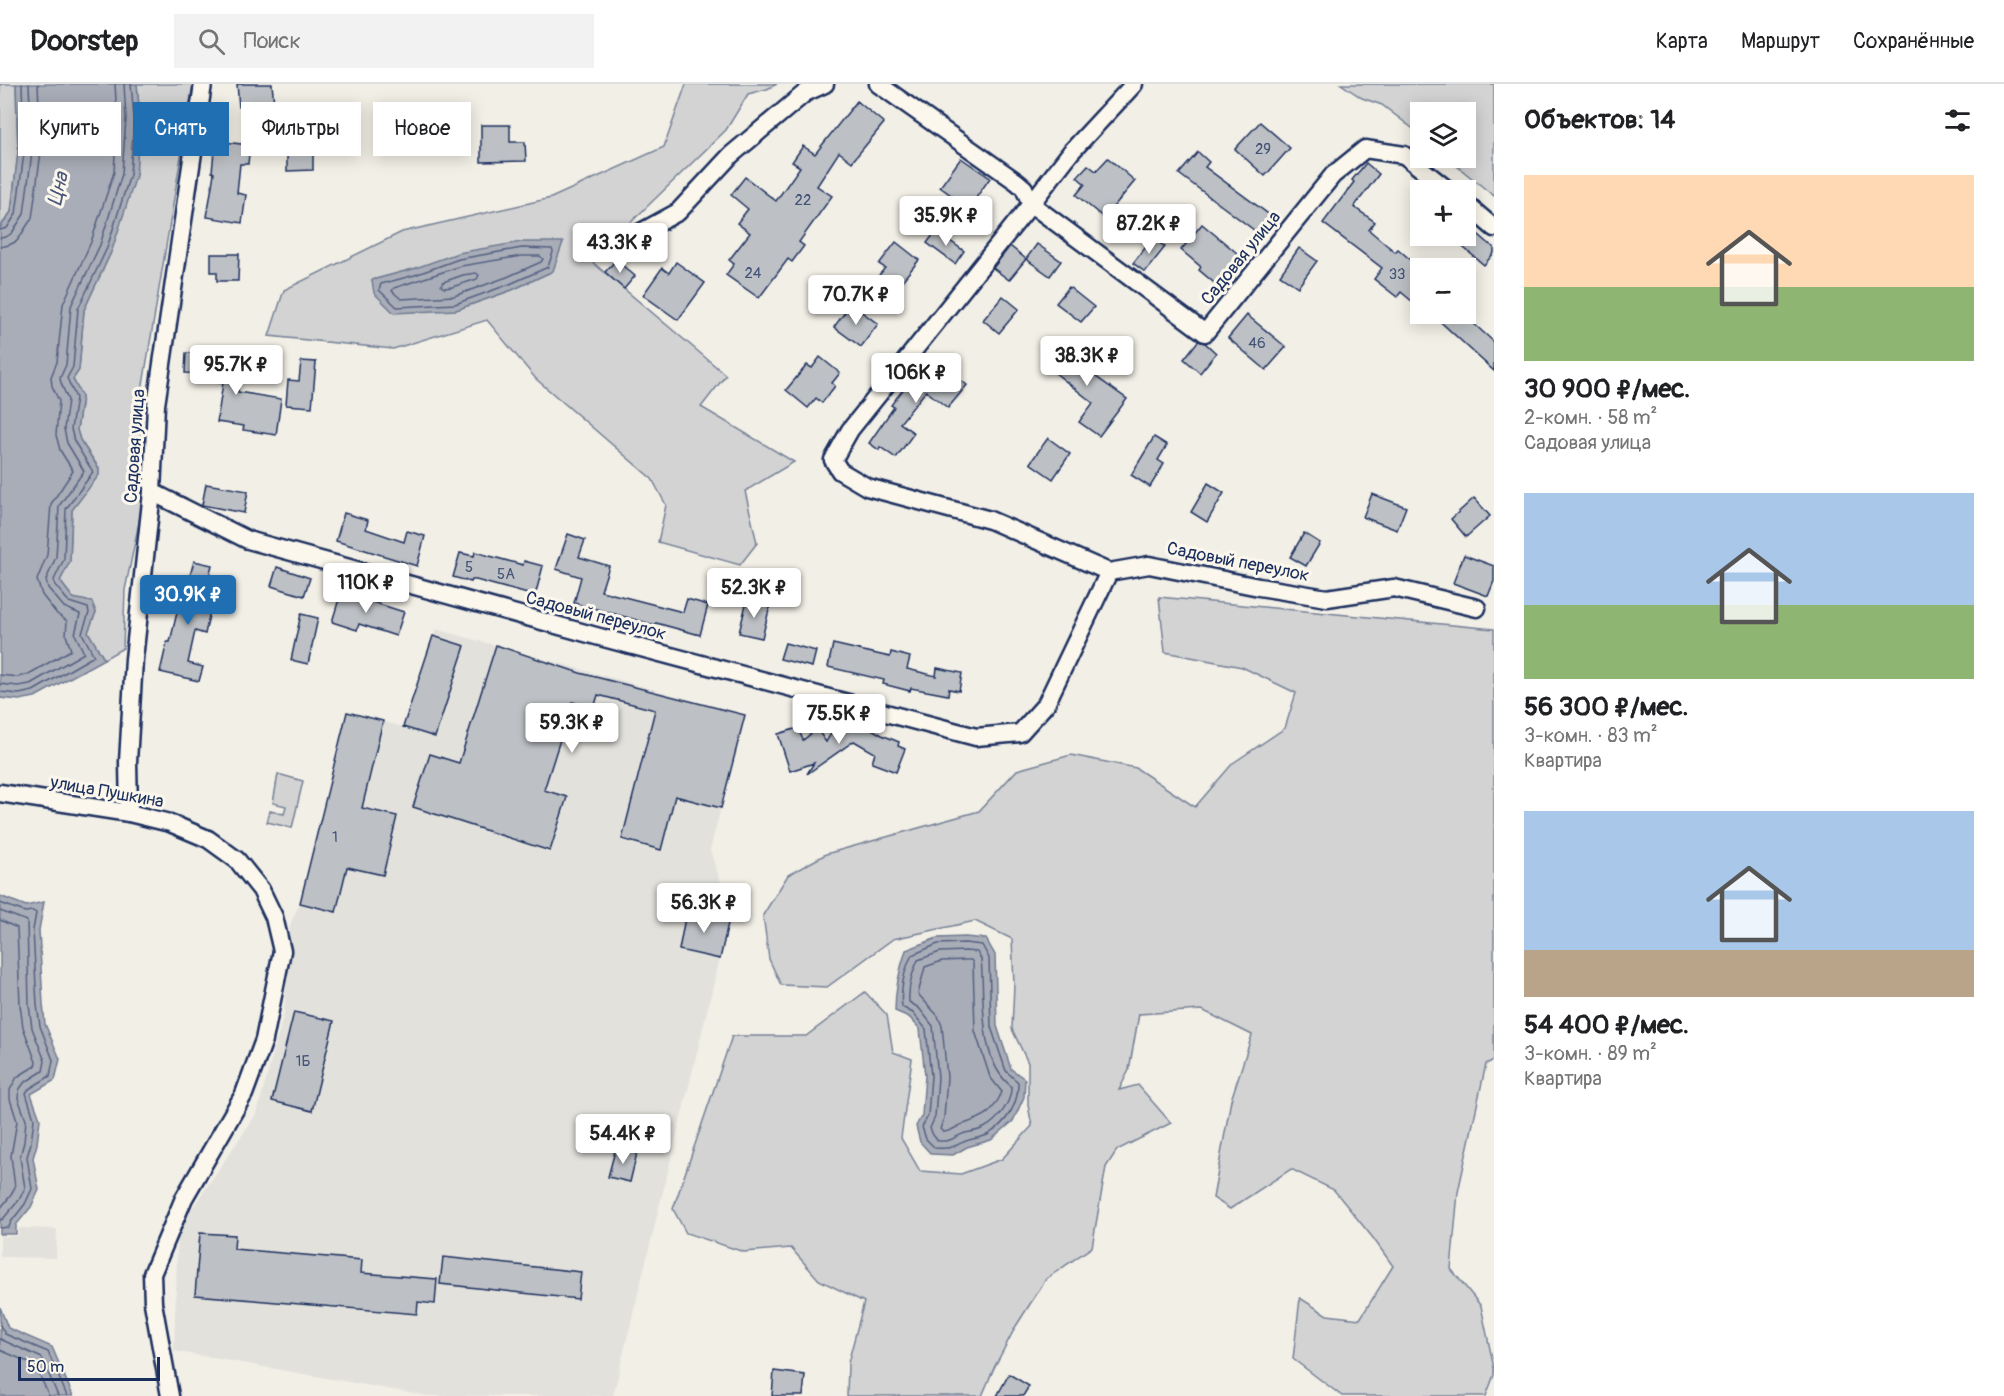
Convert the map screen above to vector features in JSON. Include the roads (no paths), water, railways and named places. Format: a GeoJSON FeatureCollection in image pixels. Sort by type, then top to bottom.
{"type":"FeatureCollection","features":[{"type":"Feature","properties":{"kind":"street","name":"Садовая улица"},"geometry":{"type":"LineString","coordinates":[[129,813],[128,762],[134,659],[152,492],[156,405],[203,84]]}},
{"type":"Feature","properties":{"kind":"street"},"geometry":{"type":"LineString","coordinates":[[632,237],[678,212],[731,155],[805,93],[825,84]]}},
{"type":"Feature","properties":{"kind":"street","name":"Садовая улица"},"geometry":{"type":"LineString","coordinates":[[878,84],[1024,188],[1031,204],[1205,333],[1334,175],[1365,149],[1404,154],[1436,180]]}},
{"type":"Feature","properties":{"kind":"street"},"geometry":{"type":"LineString","coordinates":[[1109,572],[990,520],[867,487],[840,471],[833,460],[850,430],[1071,152],[1134,84]]}},
{"type":"Feature","properties":{"kind":"street"},"geometry":{"type":"LineString","coordinates":[[1476,213],[1494,228]]}},
{"type":"Feature","properties":{"kind":"street","name":"Садовый переулок"},"geometry":{"type":"LineString","coordinates":[[152,492],[248,540],[607,640],[976,737],[1020,733],[1046,704],[1109,572],[1149,565],[1327,598],[1394,588],[1477,608]]}},
{"type":"Feature","properties":{"kind":"street","name":"улица Пушкина"},"geometry":{"type":"LineString","coordinates":[[0,793],[129,813],[170,823],[208,839],[237,860],[261,890],[274,917],[282,951],[264,1040],[244,1094],[184,1198],[152,1274],[153,1303],[170,1396]]}},
{"type":"Feature","properties":{"kind":"water","name":"Цна"},"geometry":{"type":"Polygon","coordinates":[[[16,84],[137,84],[139,102],[133,102],[133,156],[137,156],[136,176],[112,250],[84,310],[79,370],[73,379],[82,397],[77,430],[80,440],[99,469],[99,475],[72,510],[70,561],[60,581],[73,598],[92,602],[96,612],[88,632],[104,659],[35,697],[19,700],[0,698],[0,228],[11,212],[18,152],[16,84]]]}},
{"type":"Feature","properties":{"kind":"water"},"geometry":{"type":"Polygon","coordinates":[[[521,242],[563,242],[553,271],[512,290],[456,310],[394,313],[374,293],[372,280],[458,253],[521,242]]]}},
{"type":"Feature","properties":{"kind":"water"},"geometry":{"type":"Polygon","coordinates":[[[0,896],[26,906],[44,902],[39,930],[45,1024],[60,1059],[55,1080],[31,1094],[40,1119],[33,1158],[39,1190],[31,1207],[16,1225],[16,1234],[0,1234],[0,896]]]}},
{"type":"Feature","properties":{"kind":"water"},"geometry":{"type":"Polygon","coordinates":[[[937,938],[986,939],[995,955],[997,1026],[1011,1069],[1025,1079],[1024,1097],[1013,1121],[991,1140],[967,1147],[953,1155],[931,1154],[920,1142],[916,1126],[922,1115],[925,1076],[920,1029],[909,1017],[895,1011],[899,973],[906,950],[937,938]]]}},
{"type":"Feature","properties":{"kind":"water"},"geometry":{"type":"Polygon","coordinates":[[[0,1307],[8,1328],[52,1347],[73,1396],[0,1396],[0,1307]]]}}]}
